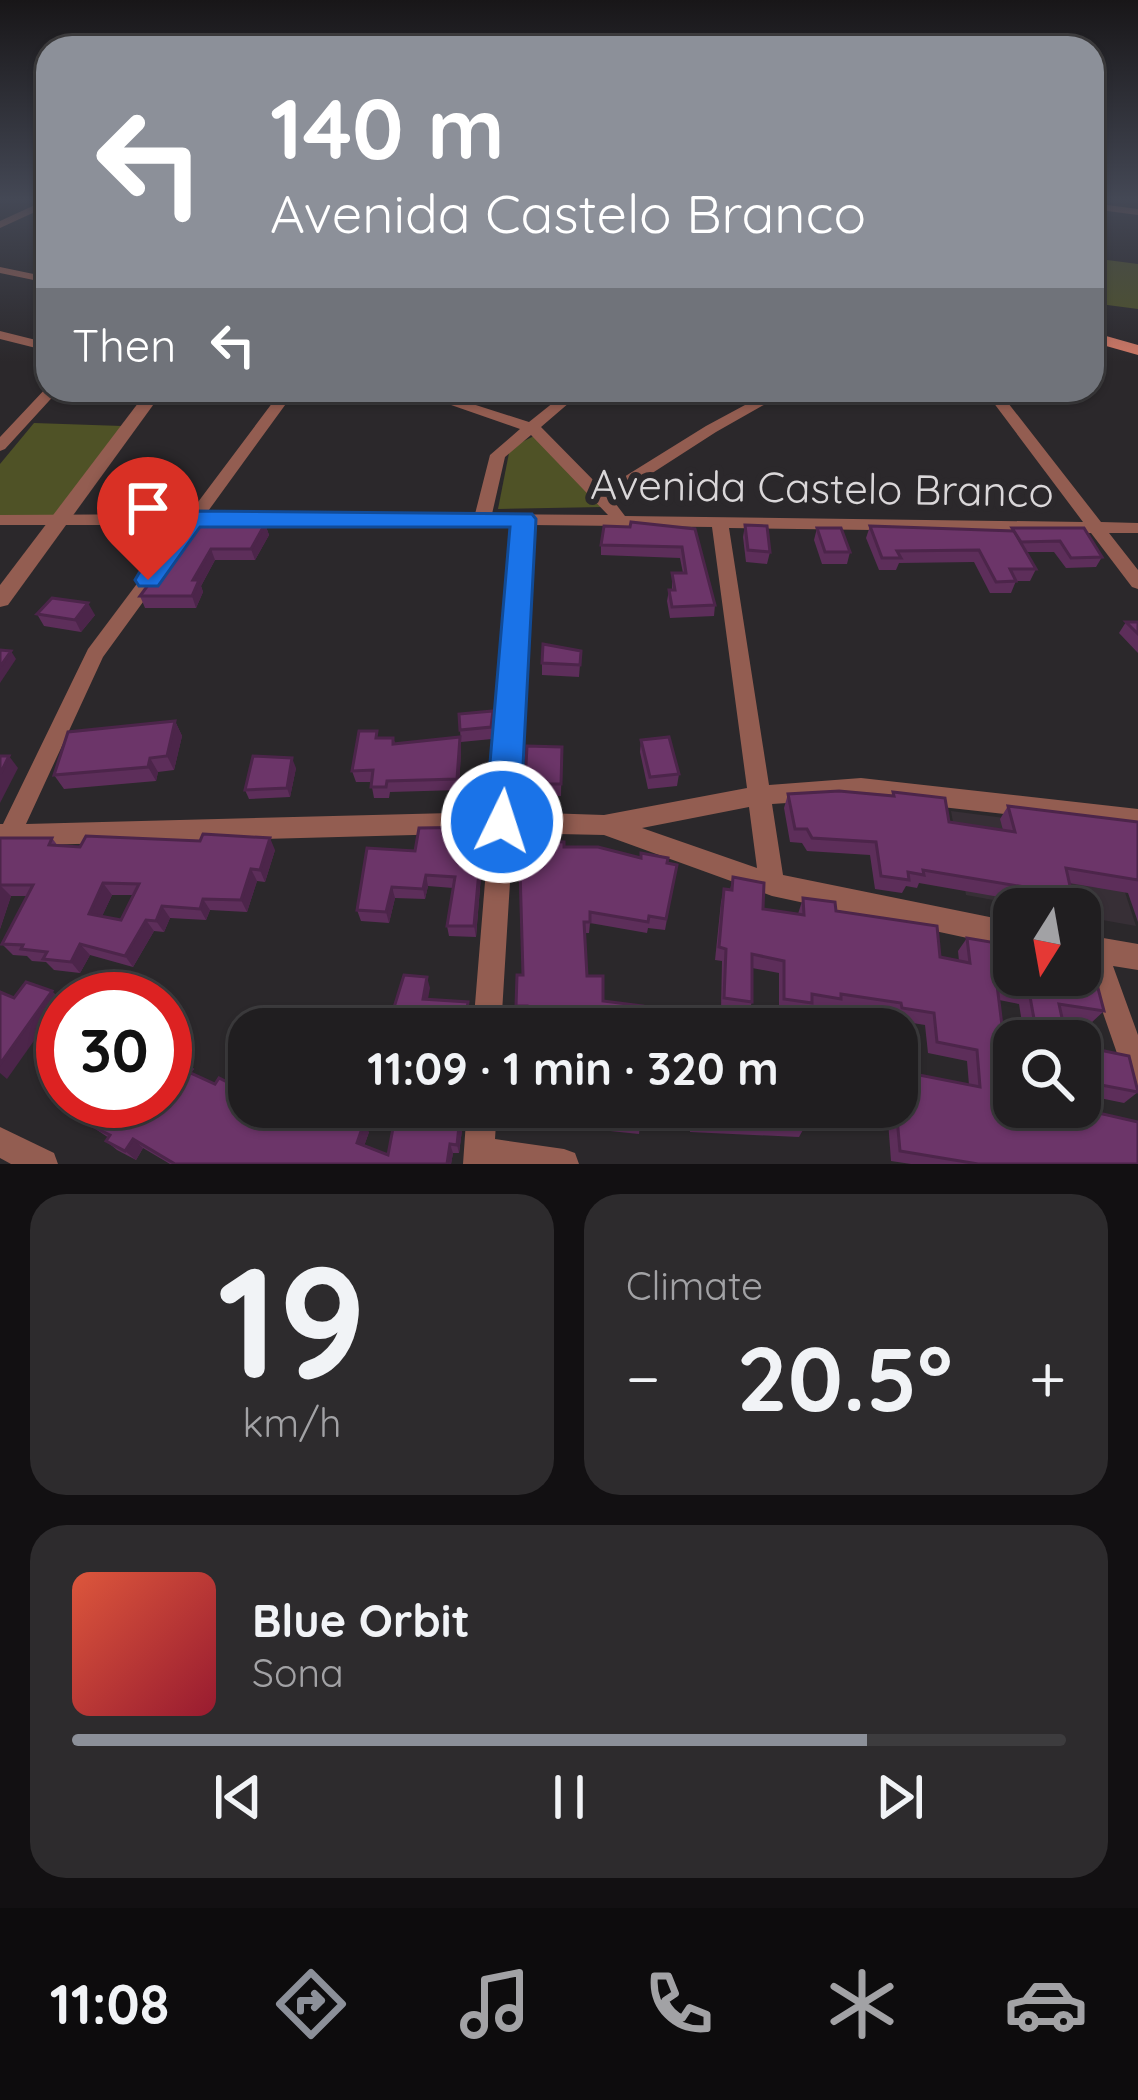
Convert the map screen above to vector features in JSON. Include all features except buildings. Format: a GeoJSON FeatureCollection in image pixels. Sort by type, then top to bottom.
{"type":"FeatureCollection","features":[{"type":"Feature","properties":{"kind":"main road"},"geometry":{"type":"LineString","coordinates":[[1104,338],[1138,346]]}},
{"type":"Feature","properties":{"kind":"street"},"geometry":{"type":"LineString","coordinates":[[0,269],[36,277]]}},
{"type":"Feature","properties":{"kind":"street"},"geometry":{"type":"LineString","coordinates":[[0,336],[36,344]]}},
{"type":"Feature","properties":{"kind":"street"},"geometry":{"type":"LineString","coordinates":[[0,446],[7,431],[39,402]]}},
{"type":"Feature","properties":{"kind":"street"},"geometry":{"type":"LineString","coordinates":[[0,601],[147,402]]}},
{"type":"Feature","properties":{"kind":"street"},"geometry":{"type":"LineString","coordinates":[[280,402],[95,654],[5,835],[502,822],[604,825],[760,795],[861,788],[1138,819]]}},
{"type":"Feature","properties":{"kind":"street"},"geometry":{"type":"LineString","coordinates":[[451,402],[533,429],[620,520]]}},
{"type":"Feature","properties":{"kind":"street"},"geometry":{"type":"LineString","coordinates":[[482,519],[498,455],[563,402]]}},
{"type":"Feature","properties":{"kind":"street"},"geometry":{"type":"LineString","coordinates":[[602,499],[761,402]]}},
{"type":"Feature","properties":{"kind":"street"},"geometry":{"type":"LineString","coordinates":[[1001,402],[1138,583]]}},
{"type":"Feature","properties":{"kind":"street"},"geometry":{"type":"LineString","coordinates":[[489,1008],[523,519]]}},
{"type":"Feature","properties":{"kind":"street","name":"Avenida Castelo Branco"},"geometry":{"type":"LineString","coordinates":[[0,520],[523,519],[1138,528]]}},
{"type":"Feature","properties":{"kind":"street"},"geometry":{"type":"LineString","coordinates":[[720,522],[772,884]]}},
{"type":"Feature","properties":{"kind":"street"},"geometry":{"type":"LineString","coordinates":[[604,825],[772,884],[993,930]]}},
{"type":"Feature","properties":{"kind":"street"},"geometry":{"type":"LineString","coordinates":[[1101,950],[1138,957]]}},
{"type":"Feature","properties":{"kind":"street"},"geometry":{"type":"LineString","coordinates":[[1101,983],[1138,1075]]}},
{"type":"Feature","properties":{"kind":"street"},"geometry":{"type":"LineString","coordinates":[[480,1128],[478,1158],[564,1164]]}},
{"type":"Feature","properties":{"kind":"street"},"geometry":{"type":"LineString","coordinates":[[0,1142],[43,1164]]}},
{"type":"Feature","properties":{"kind":"shaded area"},"geometry":{"type":"Polygon","coordinates":[[[951,811],[1105,831],[1136,926],[1101,920],[1101,888],[993,888],[993,900],[966,895],[951,811]]]}},
{"type":"Feature","properties":{"kind":"green space"},"geometry":{"type":"Polygon","coordinates":[[[1104,260],[1138,264],[1138,309],[1104,305],[1104,260]]]}},
{"type":"Feature","properties":{"kind":"green space"},"geometry":{"type":"Polygon","coordinates":[[[34,423],[122,426],[55,518],[0,517],[0,464],[34,423]]]}},
{"type":"Feature","properties":{"kind":"green space"},"geometry":{"type":"Polygon","coordinates":[[[538,434],[603,507],[498,509],[510,448],[538,434]]]}},
{"type":"Feature","properties":{"kind":"route"},"geometry":{"type":"LineString","coordinates":[[148,580],[192,519],[523,519],[502,822]]}}]}
